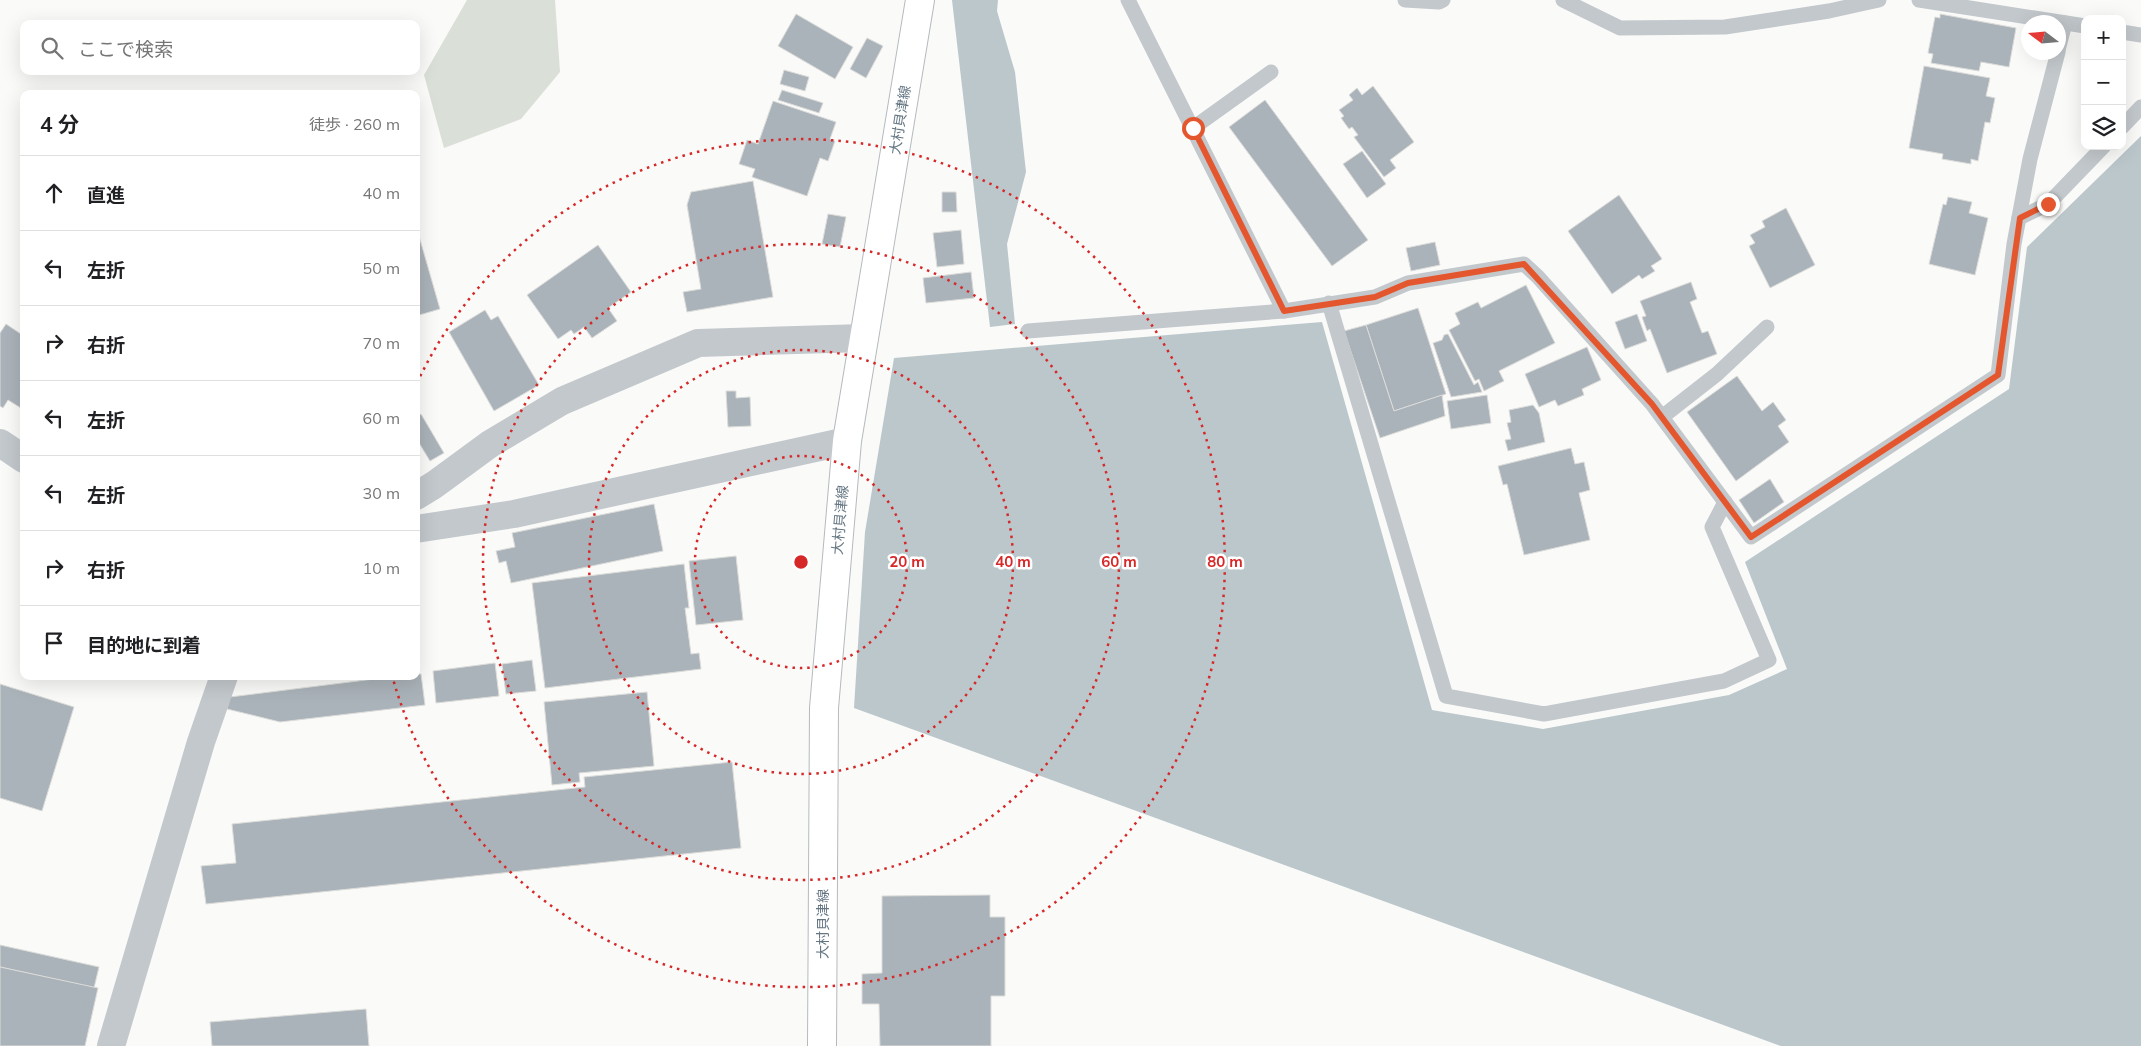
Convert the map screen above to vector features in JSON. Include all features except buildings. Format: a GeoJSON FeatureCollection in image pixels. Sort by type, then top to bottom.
{"type":"FeatureCollection","features":[{"type":"Feature","properties":{"kind":"main road","name":"大村貝津線"},"geometry":{"type":"LineString","coordinates":[[822,1046],[824,708],[847,441],[920,0]]}},
{"type":"Feature","properties":{"kind":"street"},"geometry":{"type":"LineString","coordinates":[[420,494],[434,486],[490,444],[562,401],[698,343],[864,338]]}},
{"type":"Feature","properties":{"kind":"street"},"geometry":{"type":"LineString","coordinates":[[420,528],[514,514],[847,441]]}},
{"type":"Feature","properties":{"kind":"street"},"geometry":{"type":"LineString","coordinates":[[0,444],[20,456]]}},
{"type":"Feature","properties":{"kind":"street"},"geometry":{"type":"LineString","coordinates":[[111,1046],[201,742],[223,680]]}},
{"type":"Feature","properties":{"kind":"lane"},"geometry":{"type":"LineString","coordinates":[[1128,0],[1284,311]]}},
{"type":"Feature","properties":{"kind":"lane"},"geometry":{"type":"LineString","coordinates":[[1405,0],[1439,2],[1442,0]]}},
{"type":"Feature","properties":{"kind":"lane"},"geometry":{"type":"LineString","coordinates":[[1563,0],[1620,28],[1724,27],[1829,11],[1879,0]]}},
{"type":"Feature","properties":{"kind":"lane"},"geometry":{"type":"LineString","coordinates":[[1919,0],[2021,16]]}},
{"type":"Feature","properties":{"kind":"lane"},"geometry":{"type":"LineString","coordinates":[[2066,23],[2081,25]]}},
{"type":"Feature","properties":{"kind":"lane"},"geometry":{"type":"LineString","coordinates":[[2126,33],[2141,35]]}},
{"type":"Feature","properties":{"kind":"lane"},"geometry":{"type":"LineString","coordinates":[[1028,331],[1284,311],[1375,297],[1408,283],[1524,264],[1582,326],[1662,417],[1751,537],[1998,375],[2030,159],[2056,60]]}},
{"type":"Feature","properties":{"kind":"lane"},"geometry":{"type":"LineString","coordinates":[[1193,128],[1271,72]]}},
{"type":"Feature","properties":{"kind":"lane"},"geometry":{"type":"LineString","coordinates":[[2126,123],[2141,107]]}},
{"type":"Feature","properties":{"kind":"lane"},"geometry":{"type":"LineString","coordinates":[[2020,218],[2048,204],[2100,150]]}},
{"type":"Feature","properties":{"kind":"lane"},"geometry":{"type":"LineString","coordinates":[[1329,303],[1446,696],[1544,714],[1724,682],[1769,660],[1712,527],[1724,502]]}},
{"type":"Feature","properties":{"kind":"lane"},"geometry":{"type":"LineString","coordinates":[[1662,417],[1717,374],[1767,327]]}},
{"type":"Feature","properties":{"kind":"shaded area"},"geometry":{"type":"Polygon","coordinates":[[[467,0],[555,0],[560,72],[521,119],[444,148],[424,75],[467,0]]]}},
{"type":"Feature","properties":{"kind":"shaded area"},"geometry":{"type":"Polygon","coordinates":[[[952,0],[998,0],[997,11],[1015,72],[1026,172],[1007,244],[1015,324],[990,327],[952,0]]]}},
{"type":"Feature","properties":{"kind":"shaded area"},"geometry":{"type":"Polygon","coordinates":[[[2141,136],[2141,1046],[1781,1046],[854,708],[865,532],[894,358],[1322,322],[1432,710],[1543,729],[1729,695],[1787,669],[1745,562],[2009,389],[2027,247],[2141,136]]]}},
{"type":"Feature","properties":{"kind":"route"},"geometry":{"type":"LineString","coordinates":[[1193,128],[1284,311],[1375,297],[1408,283],[1524,264],[1538,277],[1652,404],[1751,537],[1998,375],[2014,244],[2020,218],[2048,204]]}}]}
